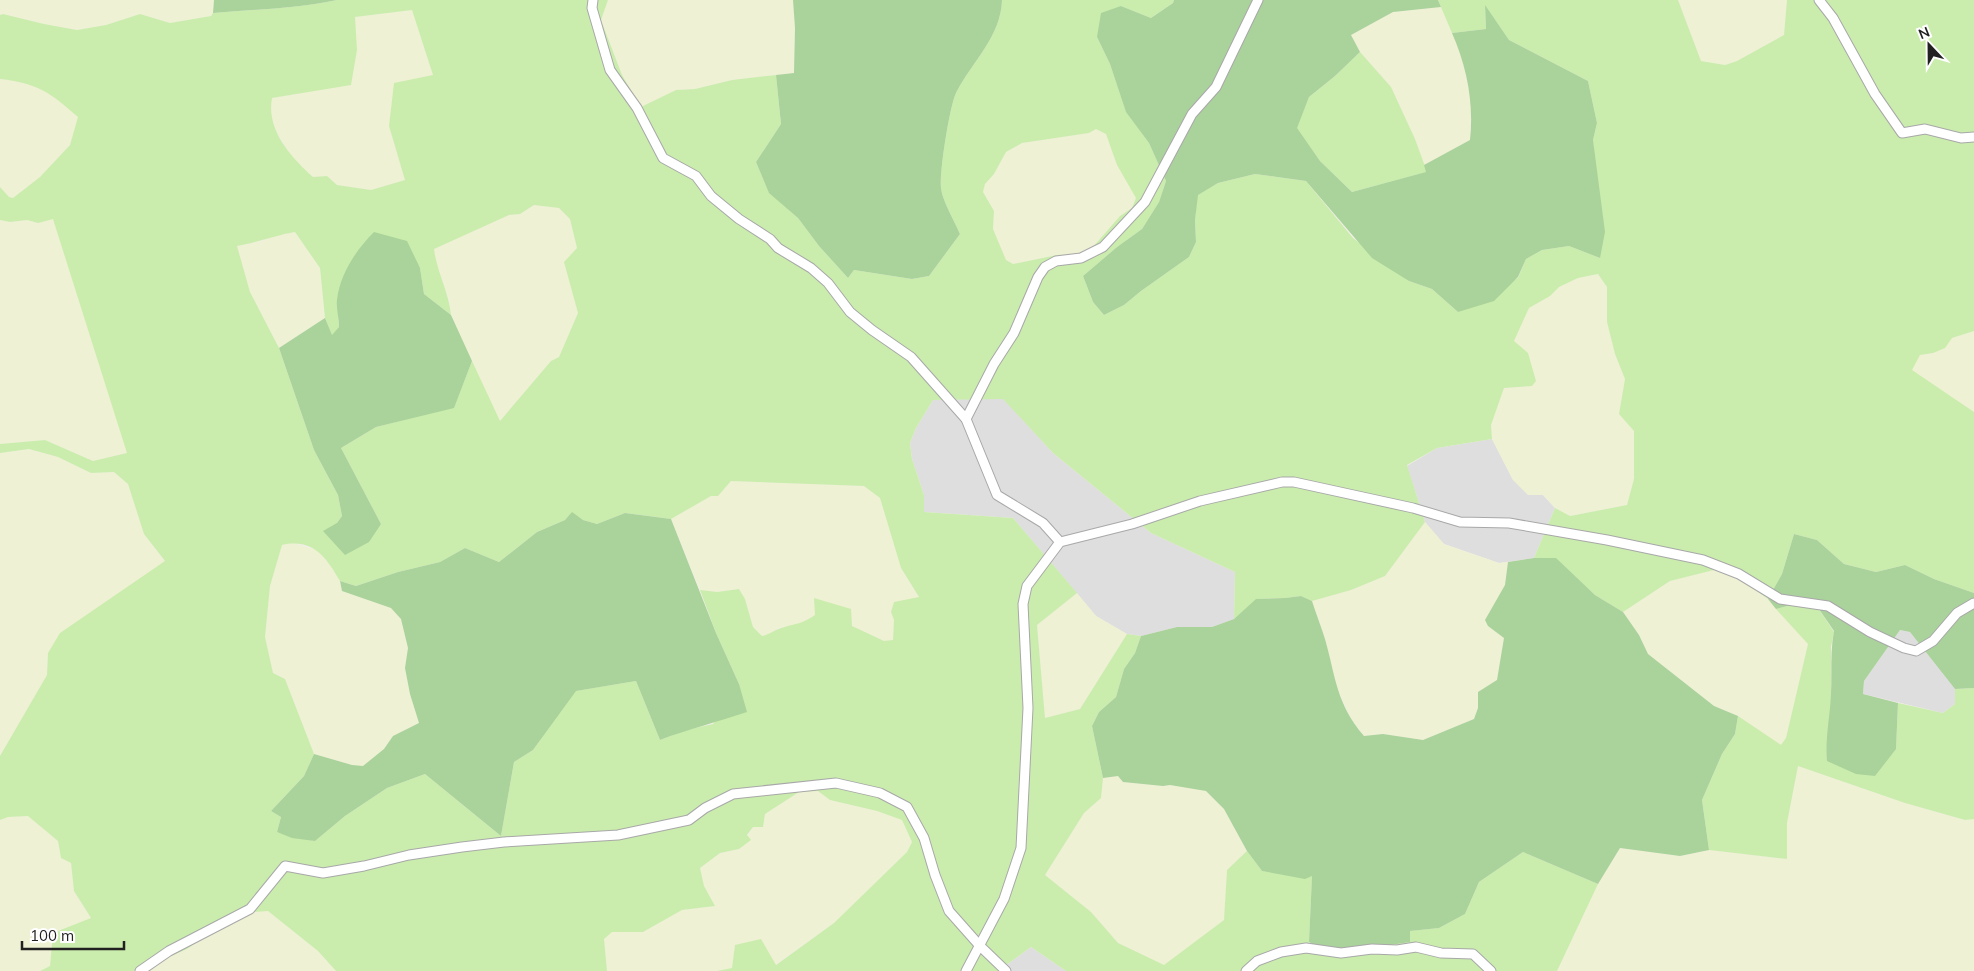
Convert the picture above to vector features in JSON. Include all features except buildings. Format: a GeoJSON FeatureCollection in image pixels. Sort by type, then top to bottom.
{"type":"FeatureCollection","features":[{"type":"Feature","properties":{"kind":"street"},"geometry":{"type":"LineString","coordinates":[[593,0],[592,8],[610,70],[637,108],[663,158],[696,176],[711,196],[739,219],[770,239],[778,248],[811,268],[828,283],[850,312],[911,357],[966,419],[997,495],[1042,523],[1060,542]]}},
{"type":"Feature","properties":{"kind":"street"},"geometry":{"type":"LineString","coordinates":[[966,419],[994,364],[1014,333],[1038,277],[1045,266],[1056,261],[1081,258],[1103,247],[1144,202],[1192,114],[1216,87],[1258,0]]}},
{"type":"Feature","properties":{"kind":"street"},"geometry":{"type":"LineString","coordinates":[[1819,0],[1833,18],[1876,94],[1902,133],[1926,129],[1961,138],[1974,137]]}},
{"type":"Feature","properties":{"kind":"street"},"geometry":{"type":"LineString","coordinates":[[966,971],[1004,899],[1021,848],[1028,708],[1023,604],[1027,586],[1060,542],[1132,524],[1200,501],[1282,482],[1294,482],[1413,508],[1460,522],[1509,523],[1608,540],[1703,560],[1739,574],[1780,599],[1828,606],[1870,632],[1904,648],[1916,651],[1933,641],[1957,613],[1974,603]]}},
{"type":"Feature","properties":{"kind":"street"},"geometry":{"type":"LineString","coordinates":[[140,971],[176,947],[250,909],[285,866],[324,873],[409,855],[462,847],[504,842],[618,835],[689,820],[705,808],[734,794],[836,783],[880,793],[907,807],[924,838],[935,875],[950,911],[980,946],[1006,971]]}},
{"type":"Feature","properties":{"kind":"street"},"geometry":{"type":"LineString","coordinates":[[1246,971],[1257,961],[1280,952],[1306,948],[1341,953],[1372,949],[1397,950],[1416,947],[1441,953],[1473,954],[1491,971]]}},
{"type":"Feature","properties":{"kind":"shaded area"},"geometry":{"type":"Polygon","coordinates":[[[1003,398],[1053,453],[1151,533],[1235,572],[1234,619],[1212,627],[1177,627],[1141,636],[1127,634],[1096,616],[1013,518],[924,512],[924,495],[912,459],[910,443],[916,428],[933,400],[1003,398]]]}},
{"type":"Feature","properties":{"kind":"shaded area"},"geometry":{"type":"Polygon","coordinates":[[[1492,439],[1513,480],[1543,495],[1555,508],[1534,558],[1499,563],[1444,544],[1425,522],[1407,466],[1437,448],[1492,439]]]}},
{"type":"Feature","properties":{"kind":"shaded area"},"geometry":{"type":"Polygon","coordinates":[[[1900,630],[1910,632],[1955,689],[1955,704],[1943,713],[1863,694],[1864,681],[1900,630]]]}},
{"type":"Feature","properties":{"kind":"shaded area"},"geometry":{"type":"Polygon","coordinates":[[[1031,947],[1066,971],[998,971],[1031,947]]]}},
{"type":"Feature","properties":{"kind":"green space"},"geometry":{"type":"Polygon","coordinates":[[[0,0],[214,0],[211,16],[170,23],[140,14],[106,25],[77,30],[3,14],[0,15],[0,0]]]}},
{"type":"Feature","properties":{"kind":"green space"},"geometry":{"type":"Polygon","coordinates":[[[214,0],[337,0],[291,7],[213,13],[214,0]]]}},
{"type":"Feature","properties":{"kind":"green space"},"geometry":{"type":"Polygon","coordinates":[[[337,0],[608,0],[601,20],[622,75],[641,107],[676,90],[695,89],[732,80],[776,75],[781,124],[756,162],[769,192],[798,218],[819,246],[848,278],[854,270],[912,279],[929,276],[960,234],[946,205],[941,188],[948,123],[957,91],[992,37],[997,25],[1002,0],[1174,0],[1173,3],[1151,18],[1121,6],[1097,37],[1110,64],[1126,111],[1149,143],[1166,181],[1159,202],[1142,229],[1083,276],[1093,302],[1104,315],[1124,305],[1189,257],[1196,242],[1197,195],[1218,183],[1255,174],[1306,181],[1353,238],[1409,281],[1432,289],[1458,312],[1518,278],[1526,259],[1542,250],[1569,246],[1600,258],[1593,140],[1597,123],[1588,81],[1509,40],[1485,6],[1486,29],[1452,33],[1438,0],[1678,0],[1701,61],[1725,65],[1737,61],[1784,35],[1787,0],[1974,0],[1974,331],[1952,338],[1945,348],[1933,353],[1920,355],[1912,370],[1974,412],[1974,593],[1934,579],[1905,565],[1876,572],[1844,564],[1817,540],[1794,534],[1782,574],[1768,599],[1740,578],[1714,570],[1670,581],[1623,612],[1595,595],[1556,559],[1534,558],[1555,508],[1570,516],[1627,505],[1634,479],[1634,431],[1619,414],[1625,379],[1615,354],[1607,322],[1607,287],[1598,274],[1578,278],[1559,287],[1550,296],[1529,308],[1514,341],[1528,353],[1536,381],[1532,386],[1504,388],[1491,425],[1492,439],[1437,448],[1407,465],[1425,522],[1385,576],[1351,590],[1312,601],[1301,596],[1257,599],[1234,619],[1235,572],[1151,533],[1053,453],[1003,399],[933,400],[916,428],[910,443],[912,459],[924,495],[924,512],[1013,518],[1077,593],[1037,625],[1045,718],[1080,709],[1127,634],[1141,636],[1135,653],[1124,669],[1116,697],[1099,712],[1092,726],[1103,778],[1101,798],[1084,813],[1045,875],[1091,912],[1118,943],[1164,965],[1224,920],[1227,870],[1247,851],[1262,871],[1312,876],[1309,943],[1317,947],[1342,951],[1365,945],[1384,946],[1409,942],[1409,931],[1439,928],[1465,914],[1479,882],[1523,852],[1598,884],[1557,971],[1066,971],[1031,947],[998,971],[717,971],[732,968],[735,945],[761,939],[776,965],[834,923],[907,852],[912,842],[902,820],[877,811],[830,800],[818,791],[799,792],[765,814],[763,827],[753,827],[747,835],[751,840],[739,849],[720,853],[700,868],[704,886],[715,906],[682,910],[643,932],[612,932],[604,939],[607,971],[336,971],[318,951],[268,911],[254,912],[167,958],[148,971],[40,971],[50,966],[53,933],[91,918],[74,891],[71,863],[61,858],[58,841],[28,816],[8,817],[0,820],[0,756],[47,675],[48,653],[60,633],[165,561],[144,534],[128,484],[114,472],[91,473],[58,457],[29,449],[0,453],[0,444],[45,440],[93,461],[127,453],[53,219],[38,223],[27,220],[10,222],[0,220],[0,187],[9,197],[13,198],[40,177],[70,145],[78,117],[43,90],[24,83],[0,79],[0,15],[3,14],[77,30],[106,25],[140,14],[170,23],[211,16],[213,13],[337,0]],[[412,10],[355,17],[357,50],[351,85],[272,98],[271,110],[273,121],[282,142],[296,161],[313,177],[327,176],[337,185],[371,190],[405,180],[389,126],[394,83],[433,75],[412,10]],[[1096,129],[1089,133],[1022,143],[1006,152],[994,174],[985,184],[983,192],[994,211],[993,229],[1006,260],[1013,264],[1057,255],[1079,254],[1093,247],[1120,216],[1132,208],[1136,198],[1117,165],[1106,134],[1096,129]],[[534,205],[520,214],[509,215],[434,249],[451,315],[424,294],[420,268],[337,300],[339,327],[332,336],[325,318],[320,268],[295,232],[237,246],[250,292],[279,348],[314,450],[338,495],[342,516],[337,523],[381,524],[341,448],[376,427],[454,407],[472,361],[500,421],[551,361],[559,357],[578,313],[564,262],[577,248],[570,219],[559,208],[534,205]],[[731,481],[718,496],[711,496],[671,519],[625,513],[597,524],[583,520],[572,513],[565,520],[537,532],[499,562],[465,548],[440,562],[398,572],[356,586],[340,581],[324,557],[310,547],[302,544],[282,545],[270,586],[265,637],[273,673],[285,679],[314,754],[304,776],[271,811],[281,817],[277,832],[315,841],[345,816],[387,788],[425,774],[501,836],[514,762],[533,750],[575,691],[636,681],[660,740],[686,730],[713,724],[739,684],[716,633],[700,590],[717,592],[739,589],[745,599],[753,627],[762,636],[802,622],[815,615],[814,598],[851,609],[852,626],[884,641],[893,640],[894,620],[891,612],[894,602],[919,597],[901,568],[880,498],[864,486],[731,481]]]}},
{"type":"Feature","properties":{"kind":"green space"},"geometry":{"type":"Polygon","coordinates":[[[608,0],[793,0],[795,28],[794,73],[732,80],[695,89],[676,90],[641,107],[622,75],[601,20],[608,0]]]}},
{"type":"Feature","properties":{"kind":"green space"},"geometry":{"type":"Polygon","coordinates":[[[793,0],[1002,0],[997,25],[992,37],[963,80],[951,109],[943,154],[941,188],[946,205],[960,234],[929,276],[912,279],[854,270],[848,278],[819,246],[798,218],[769,193],[756,162],[781,124],[776,75],[794,73],[795,28],[793,0]]]}},
{"type":"Feature","properties":{"kind":"green space"},"geometry":{"type":"Polygon","coordinates":[[[1174,0],[1438,0],[1441,7],[1393,12],[1351,35],[1360,52],[1309,97],[1297,128],[1320,161],[1352,192],[1426,172],[1424,165],[1470,140],[1471,112],[1468,85],[1462,59],[1452,33],[1486,29],[1485,5],[1509,40],[1588,81],[1597,123],[1593,140],[1605,232],[1600,258],[1569,246],[1542,250],[1526,259],[1518,277],[1494,301],[1458,312],[1432,289],[1409,281],[1372,258],[1306,181],[1255,174],[1218,183],[1198,195],[1195,220],[1196,242],[1189,257],[1124,305],[1104,315],[1093,302],[1083,276],[1142,229],[1159,202],[1166,181],[1149,143],[1126,112],[1110,64],[1097,37],[1101,13],[1121,6],[1151,18],[1173,3],[1174,0]]]}},
{"type":"Feature","properties":{"kind":"green space"},"geometry":{"type":"Polygon","coordinates":[[[1678,0],[1787,0],[1784,35],[1737,61],[1725,65],[1701,61],[1678,0]]]}},
{"type":"Feature","properties":{"kind":"green space"},"geometry":{"type":"Polygon","coordinates":[[[1441,7],[1461,53],[1471,101],[1470,140],[1424,165],[1415,139],[1391,87],[1360,52],[1351,35],[1393,12],[1441,7]]]}},
{"type":"Feature","properties":{"kind":"green space"},"geometry":{"type":"Polygon","coordinates":[[[412,10],[433,75],[389,126],[405,180],[371,190],[337,185],[327,176],[313,177],[293,159],[277,133],[269,110],[272,98],[298,94],[354,17],[412,10]]]}},
{"type":"Feature","properties":{"kind":"green space"},"geometry":{"type":"Polygon","coordinates":[[[1360,52],[1391,87],[1415,139],[1427,172],[1352,192],[1320,161],[1296,128],[1309,97],[1360,52]]]}},
{"type":"Feature","properties":{"kind":"green space"},"geometry":{"type":"Polygon","coordinates":[[[0,79],[23,81],[53,95],[79,117],[70,145],[40,177],[13,198],[9,197],[0,187],[0,79]]]}},
{"type":"Feature","properties":{"kind":"green space"},"geometry":{"type":"Polygon","coordinates":[[[1096,129],[1106,133],[1117,165],[1137,198],[1132,208],[1120,216],[1093,247],[1079,254],[1057,255],[1013,264],[1006,260],[993,229],[994,211],[983,192],[985,184],[994,174],[1006,152],[1022,143],[1089,133],[1096,129]]]}},
{"type":"Feature","properties":{"kind":"green space"},"geometry":{"type":"Polygon","coordinates":[[[534,205],[559,208],[570,219],[577,248],[565,262],[578,313],[559,357],[551,361],[499,422],[451,315],[449,299],[436,265],[433,249],[509,215],[520,214],[534,205]]]}},
{"type":"Feature","properties":{"kind":"green space"},"geometry":{"type":"Polygon","coordinates":[[[53,218],[127,453],[93,461],[45,440],[0,444],[0,220],[10,222],[27,220],[38,223],[53,218]]]}},
{"type":"Feature","properties":{"kind":"green space"},"geometry":{"type":"Polygon","coordinates":[[[295,232],[320,268],[325,318],[279,348],[250,292],[237,246],[262,241],[276,235],[295,232]]]}},
{"type":"Feature","properties":{"kind":"green space"},"geometry":{"type":"Polygon","coordinates":[[[374,232],[407,241],[420,268],[424,294],[451,315],[472,361],[454,408],[376,427],[341,448],[381,524],[369,542],[345,555],[323,531],[337,523],[342,516],[338,495],[314,450],[279,348],[325,318],[332,335],[339,327],[337,303],[345,272],[355,255],[374,232]]]}},
{"type":"Feature","properties":{"kind":"green space"},"geometry":{"type":"Polygon","coordinates":[[[1598,274],[1607,287],[1607,322],[1615,354],[1625,379],[1619,414],[1634,431],[1634,479],[1627,505],[1569,516],[1555,508],[1543,495],[1528,495],[1513,480],[1492,439],[1491,425],[1504,388],[1532,386],[1514,341],[1529,308],[1550,296],[1559,287],[1578,278],[1598,274]]]}},
{"type":"Feature","properties":{"kind":"green space"},"geometry":{"type":"Polygon","coordinates":[[[1974,331],[1974,412],[1911,370],[1919,355],[1933,353],[1952,338],[1974,331]]]}},
{"type":"Feature","properties":{"kind":"green space"},"geometry":{"type":"Polygon","coordinates":[[[29,449],[58,457],[91,473],[114,472],[128,484],[144,534],[165,562],[60,634],[48,653],[47,675],[0,756],[0,453],[29,449]]]}},
{"type":"Feature","properties":{"kind":"green space"},"geometry":{"type":"Polygon","coordinates":[[[731,481],[864,486],[880,498],[901,568],[919,598],[891,612],[894,620],[893,641],[884,641],[851,626],[814,598],[816,615],[800,625],[778,628],[769,635],[762,636],[753,627],[745,599],[739,589],[717,592],[700,590],[671,519],[711,496],[718,496],[731,481]]]}},
{"type":"Feature","properties":{"kind":"green space"},"geometry":{"type":"Polygon","coordinates":[[[572,512],[583,520],[597,524],[625,513],[671,519],[716,633],[739,684],[747,712],[660,740],[636,681],[576,691],[533,750],[514,762],[501,836],[425,774],[387,788],[345,816],[315,841],[292,838],[277,832],[281,817],[271,811],[304,776],[314,754],[352,765],[363,766],[384,749],[393,736],[419,723],[410,694],[405,668],[408,648],[401,619],[391,608],[342,591],[340,581],[356,586],[398,572],[440,562],[465,548],[499,562],[537,532],[565,520],[572,512]]]}},
{"type":"Feature","properties":{"kind":"green space"},"geometry":{"type":"Polygon","coordinates":[[[1425,522],[1444,544],[1499,563],[1508,562],[1505,585],[1485,620],[1488,626],[1504,638],[1497,680],[1478,692],[1478,708],[1474,719],[1423,740],[1383,734],[1364,736],[1351,719],[1336,686],[1325,639],[1312,601],[1351,590],[1385,576],[1425,522]]]}},
{"type":"Feature","properties":{"kind":"green space"},"geometry":{"type":"Polygon","coordinates":[[[1794,534],[1817,540],[1844,564],[1876,572],[1905,565],[1934,579],[1974,593],[1974,688],[1955,689],[1910,632],[1900,630],[1864,681],[1863,694],[1898,703],[1896,749],[1875,776],[1856,774],[1827,761],[1834,631],[1812,599],[1776,609],[1768,599],[1782,574],[1794,534]]]}},
{"type":"Feature","properties":{"kind":"green space"},"geometry":{"type":"Polygon","coordinates":[[[293,543],[317,550],[331,566],[340,581],[342,591],[392,608],[401,619],[408,648],[405,668],[410,694],[419,723],[393,736],[384,749],[363,767],[314,754],[285,679],[273,673],[265,637],[270,586],[282,545],[293,543]]]}},
{"type":"Feature","properties":{"kind":"green space"},"geometry":{"type":"Polygon","coordinates":[[[1534,558],[1556,558],[1595,595],[1623,612],[1639,635],[1648,654],[1714,706],[1738,716],[1735,734],[1722,754],[1702,800],[1709,850],[1680,856],[1620,848],[1598,884],[1523,852],[1479,882],[1465,914],[1439,928],[1410,931],[1410,942],[1384,946],[1365,945],[1342,951],[1317,947],[1309,942],[1312,876],[1305,879],[1262,871],[1247,851],[1224,809],[1206,791],[1170,785],[1123,782],[1118,776],[1103,778],[1092,726],[1099,712],[1116,697],[1124,669],[1135,653],[1141,636],[1177,627],[1212,627],[1234,619],[1256,599],[1301,596],[1312,601],[1325,639],[1342,701],[1364,736],[1383,734],[1423,740],[1474,719],[1478,708],[1478,692],[1497,680],[1504,638],[1488,626],[1485,620],[1505,585],[1508,562],[1534,558]]]}},
{"type":"Feature","properties":{"kind":"green space"},"geometry":{"type":"Polygon","coordinates":[[[1714,570],[1740,578],[1768,599],[1808,644],[1786,738],[1781,746],[1738,716],[1714,706],[1648,654],[1639,635],[1623,612],[1670,581],[1714,570]]]}},
{"type":"Feature","properties":{"kind":"green space"},"geometry":{"type":"Polygon","coordinates":[[[1077,593],[1096,616],[1127,634],[1080,709],[1045,718],[1037,625],[1077,593]]]}},
{"type":"Feature","properties":{"kind":"green space"},"geometry":{"type":"Polygon","coordinates":[[[1812,599],[1834,632],[1831,647],[1831,695],[1896,749],[1898,703],[1943,713],[1955,704],[1955,689],[1974,688],[1974,819],[1965,820],[1905,803],[1798,766],[1787,823],[1787,859],[1709,850],[1702,800],[1722,754],[1735,734],[1738,716],[1781,745],[1786,738],[1808,644],[1776,609],[1812,599]]]}},
{"type":"Feature","properties":{"kind":"green space"},"geometry":{"type":"Polygon","coordinates":[[[1798,766],[1905,803],[1964,820],[1974,819],[1974,971],[1557,971],[1598,884],[1620,848],[1680,856],[1709,850],[1787,859],[1787,823],[1798,766]]]}},
{"type":"Feature","properties":{"kind":"green space"},"geometry":{"type":"Polygon","coordinates":[[[1118,776],[1123,782],[1170,785],[1206,791],[1224,809],[1247,851],[1227,870],[1224,920],[1164,966],[1118,943],[1091,912],[1045,875],[1084,813],[1101,798],[1103,778],[1118,776]]]}},
{"type":"Feature","properties":{"kind":"green space"},"geometry":{"type":"Polygon","coordinates":[[[819,791],[830,800],[877,811],[902,820],[912,842],[907,852],[834,923],[775,965],[767,952],[735,945],[732,969],[717,971],[607,971],[604,939],[612,932],[643,932],[682,910],[715,906],[704,886],[700,868],[720,853],[740,849],[753,827],[763,827],[765,814],[799,792],[819,791]]]}},
{"type":"Feature","properties":{"kind":"green space"},"geometry":{"type":"Polygon","coordinates":[[[28,816],[58,841],[61,858],[71,863],[74,891],[91,919],[53,933],[50,966],[40,971],[0,971],[0,820],[8,817],[28,816]]]}},
{"type":"Feature","properties":{"kind":"green space"},"geometry":{"type":"Polygon","coordinates":[[[254,911],[268,911],[318,951],[336,971],[148,971],[167,958],[187,949],[203,938],[254,911]]]}}]}
